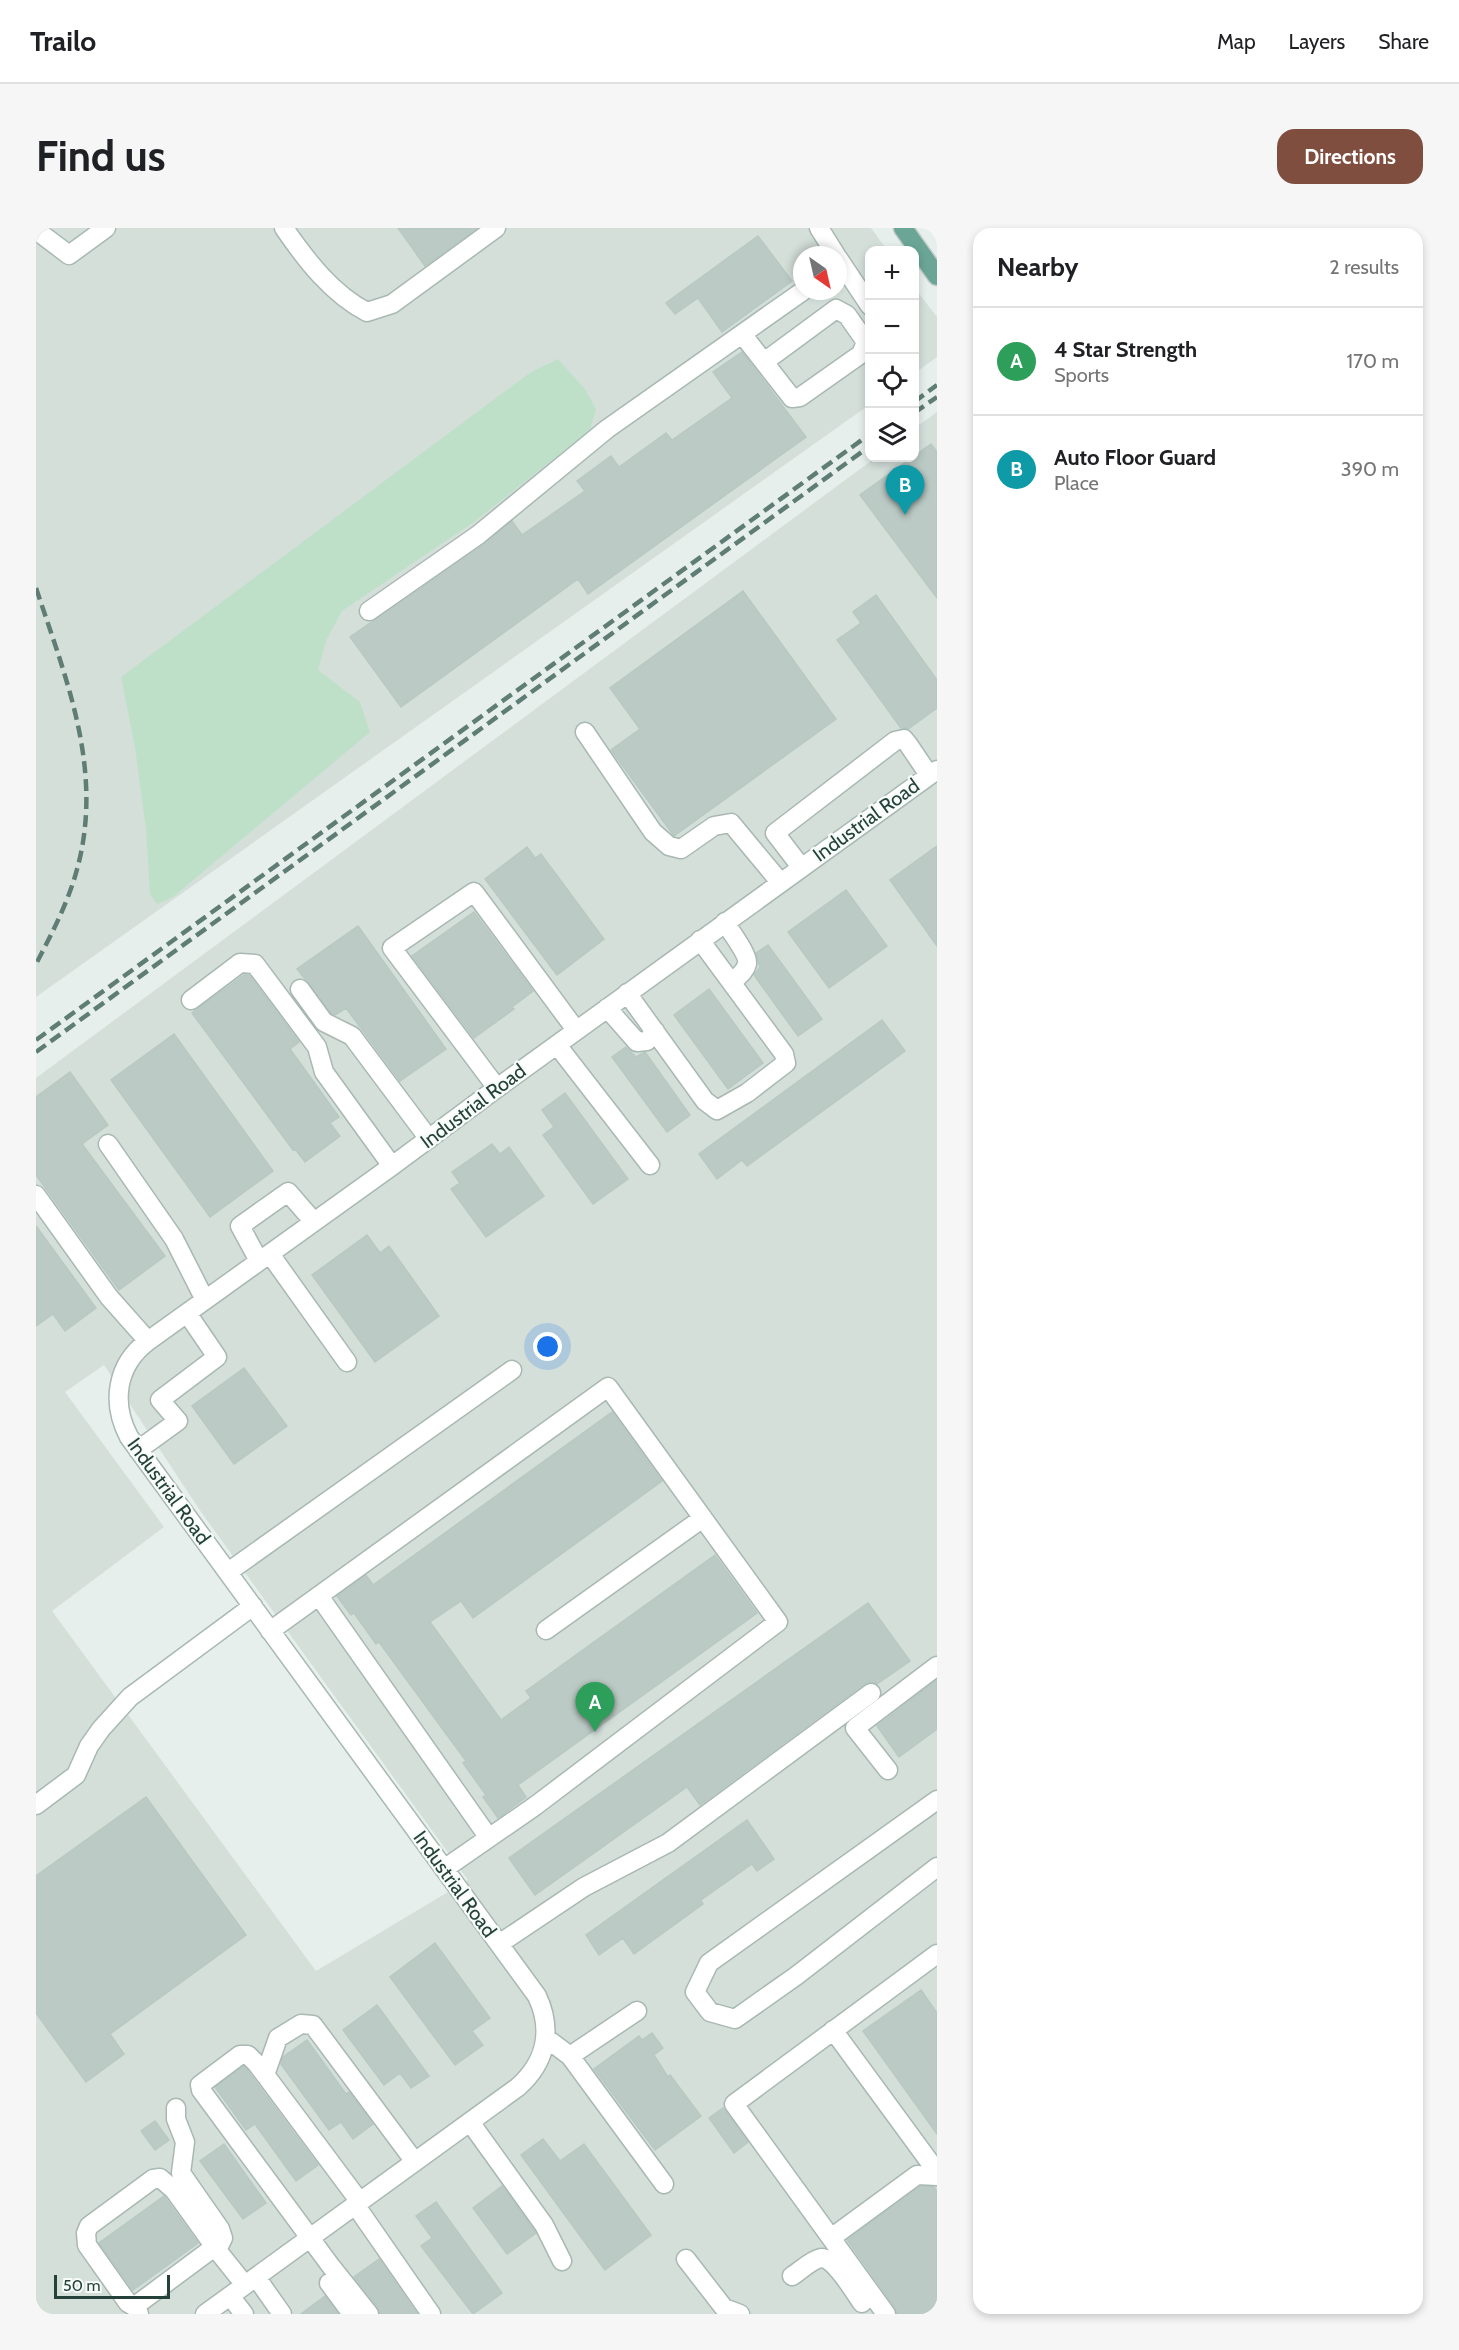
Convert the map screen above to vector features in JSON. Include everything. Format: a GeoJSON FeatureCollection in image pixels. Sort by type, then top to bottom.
{"type":"FeatureCollection","features":[{"type":"Feature","properties":{"kind":"main road"},"geometry":{"type":"LineString","coordinates":[[903,228],[937,276]]}},
{"type":"Feature","properties":{"kind":"street"},"geometry":{"type":"LineString","coordinates":[[36,230],[69,255],[106,228]]}},
{"type":"Feature","properties":{"kind":"street"},"geometry":{"type":"LineString","coordinates":[[284,228],[302,253],[347,302],[367,312],[392,304],[496,228]]}},
{"type":"Feature","properties":{"kind":"street"},"geometry":{"type":"LineString","coordinates":[[819,228],[830,246]]}},
{"type":"Feature","properties":{"kind":"street"},"geometry":{"type":"LineString","coordinates":[[847,273],[866,300]]}},
{"type":"Feature","properties":{"kind":"street"},"geometry":{"type":"LineString","coordinates":[[369,611],[478,535],[607,429],[793,298]]}},
{"type":"Feature","properties":{"kind":"street"},"geometry":{"type":"LineString","coordinates":[[742,334],[764,363],[792,398],[800,397],[861,354],[866,342],[847,315],[836,309],[764,363]]}},
{"type":"Feature","properties":{"kind":"street"},"geometry":{"type":"LineString","coordinates":[[585,732],[653,832],[669,846],[681,849],[714,826],[731,823],[780,882]]}},
{"type":"Feature","properties":{"kind":"street"},"geometry":{"type":"LineString","coordinates":[[801,867],[775,833],[895,741],[904,740],[933,775]]}},
{"type":"Feature","properties":{"kind":"street","name":"Industrial Road"},"geometry":{"type":"LineString","coordinates":[[205,2314],[307,2242],[527,2079],[541,2058],[546,2038],[545,2016],[537,1996],[138,1450],[122,1424],[118,1407],[118,1389],[123,1372],[132,1356],[148,1341],[392,1167],[780,882],[933,775]]}},
{"type":"Feature","properties":{"kind":"street"},"geometry":{"type":"LineString","coordinates":[[497,1088],[392,948],[474,892],[576,1030]]}},
{"type":"Feature","properties":{"kind":"street"},"geometry":{"type":"LineString","coordinates":[[725,922],[746,958],[747,964],[742,973],[731,982]]}},
{"type":"Feature","properties":{"kind":"street"},"geometry":{"type":"LineString","coordinates":[[627,993],[705,1101],[717,1110],[747,1093],[786,1063],[784,1054],[700,940]]}},
{"type":"Feature","properties":{"kind":"street"},"geometry":{"type":"LineString","coordinates":[[191,1000],[240,963],[255,964],[317,1047],[324,1072],[392,1167]]}},
{"type":"Feature","properties":{"kind":"street"},"geometry":{"type":"LineString","coordinates":[[300,989],[324,1022],[352,1036],[429,1139]]}},
{"type":"Feature","properties":{"kind":"street"},"geometry":{"type":"LineString","coordinates":[[607,1008],[637,1042],[647,1041],[655,1031]]}},
{"type":"Feature","properties":{"kind":"street"},"geometry":{"type":"LineString","coordinates":[[557,1045],[650,1165]]}},
{"type":"Feature","properties":{"kind":"street"},"geometry":{"type":"LineString","coordinates":[[108,1144],[174,1239],[185,1264],[206,1300]]}},
{"type":"Feature","properties":{"kind":"street"},"geometry":{"type":"LineString","coordinates":[[314,1222],[288,1192],[240,1226],[347,1362]]}},
{"type":"Feature","properties":{"kind":"street"},"geometry":{"type":"LineString","coordinates":[[36,1195],[110,1297],[148,1341]]}},
{"type":"Feature","properties":{"kind":"street"},"geometry":{"type":"LineString","coordinates":[[138,1450],[178,1421],[160,1400],[217,1357],[187,1313]]}},
{"type":"Feature","properties":{"kind":"street"},"geometry":{"type":"LineString","coordinates":[[228,1572],[512,1370]]}},
{"type":"Feature","properties":{"kind":"street"},"geometry":{"type":"LineString","coordinates":[[270,1631],[608,1387],[778,1622],[545,1799],[444,1869]]}},
{"type":"Feature","properties":{"kind":"street"},"geometry":{"type":"LineString","coordinates":[[546,1630],[703,1518]]}},
{"type":"Feature","properties":{"kind":"street"},"geometry":{"type":"LineString","coordinates":[[319,1596],[489,1838]]}},
{"type":"Feature","properties":{"kind":"street"},"geometry":{"type":"LineString","coordinates":[[36,1805],[76,1775],[89,1746],[101,1729],[130,1698],[253,1606]]}},
{"type":"Feature","properties":{"kind":"street"},"geometry":{"type":"LineString","coordinates":[[888,1770],[855,1728],[937,1666]]}},
{"type":"Feature","properties":{"kind":"street"},"geometry":{"type":"LineString","coordinates":[[499,1944],[584,1887],[668,1843],[871,1693]]}},
{"type":"Feature","properties":{"kind":"street"},"geometry":{"type":"LineString","coordinates":[[937,1800],[709,1963],[695,1992],[710,2013],[735,2019],[796,1976],[937,1867]]}},
{"type":"Feature","properties":{"kind":"street"},"geometry":{"type":"LineString","coordinates":[[886,2314],[734,2104],[937,1954]]}},
{"type":"Feature","properties":{"kind":"street"},"geometry":{"type":"LineString","coordinates":[[570,2056],[637,2011]]}},
{"type":"Feature","properties":{"kind":"street"},"geometry":{"type":"LineString","coordinates":[[265,2075],[278,2038],[301,2024],[312,2025],[415,2162]]}},
{"type":"Feature","properties":{"kind":"street"},"geometry":{"type":"LineString","coordinates":[[833,2030],[937,2174]]}},
{"type":"Feature","properties":{"kind":"street"},"geometry":{"type":"LineString","coordinates":[[546,2038],[570,2056],[664,2184]]}},
{"type":"Feature","properties":{"kind":"street"},"geometry":{"type":"LineString","coordinates":[[352,2314],[307,2242],[201,2090],[200,2085],[240,2055],[248,2055],[265,2075],[358,2204],[431,2314]]}},
{"type":"Feature","properties":{"kind":"street"},"geometry":{"type":"LineString","coordinates":[[176,2108],[176,2119],[185,2142],[181,2173],[220,2229],[223,2238],[217,2250]]}},
{"type":"Feature","properties":{"kind":"street"},"geometry":{"type":"LineString","coordinates":[[470,2122],[544,2225],[562,2261]]}},
{"type":"Feature","properties":{"kind":"street"},"geometry":{"type":"LineString","coordinates":[[831,2238],[917,2175],[937,2174]]}},
{"type":"Feature","properties":{"kind":"street"},"geometry":{"type":"LineString","coordinates":[[138,2311],[128,2303],[91,2252],[87,2245],[86,2233],[89,2226],[153,2179],[164,2180],[174,2190],[244,2286],[282,2314]]}},
{"type":"Feature","properties":{"kind":"street"},"geometry":{"type":"LineString","coordinates":[[307,2242],[369,2314]]}},
{"type":"Feature","properties":{"kind":"street"},"geometry":{"type":"LineString","coordinates":[[138,2311],[139,2303],[209,2251],[217,2250]]}},
{"type":"Feature","properties":{"kind":"street"},"geometry":{"type":"LineString","coordinates":[[792,2276],[819,2258],[825,2258],[834,2264],[870,2314]]}},
{"type":"Feature","properties":{"kind":"street"},"geometry":{"type":"LineString","coordinates":[[686,2259],[724,2308],[740,2314]]}},
{"type":"Feature","properties":{"kind":"street"},"geometry":{"type":"LineString","coordinates":[[244,2286],[244,2314]]}},
{"type":"Feature","properties":{"kind":"shaded area"},"geometry":{"type":"Polygon","coordinates":[[[36,228],[871,228],[884,246],[865,246],[865,408],[36,997],[36,228]]]}},
{"type":"Feature","properties":{"kind":"shaded area"},"geometry":{"type":"Polygon","coordinates":[[[919,294],[937,317],[937,357],[919,370],[919,294]]]}},
{"type":"Feature","properties":{"kind":"shaded area"},"geometry":{"type":"Polygon","coordinates":[[[937,412],[937,2314],[36,2314],[36,1078],[870,462],[919,462],[919,425],[937,412]],[[104,1365],[65,1392],[164,1527],[52,1611],[316,1971],[468,1880],[201,1512],[104,1365]]]}},
{"type":"Feature","properties":{"kind":"green space"},"geometry":{"type":"Polygon","coordinates":[[[558,359],[585,389],[596,409],[590,430],[474,522],[342,611],[326,641],[318,670],[360,702],[370,732],[173,897],[157,904],[150,894],[146,829],[135,748],[121,677],[531,372],[558,359]]]}},
{"type":"Feature","properties":{"kind":"building"},"geometry":{"type":"Polygon","coordinates":[[[398,228],[477,228],[425,266],[398,228]]]}},
{"type":"Feature","properties":{"kind":"building"},"geometry":{"type":"Polygon","coordinates":[[[758,236],[792,281],[722,332],[698,298],[675,314],[666,303],[758,236]]]}},
{"type":"Feature","properties":{"kind":"building"},"geometry":{"type":"Polygon","coordinates":[[[742,352],[806,437],[588,594],[578,579],[401,707],[350,637],[484,544],[512,521],[522,535],[585,491],[577,481],[611,456],[619,467],[666,433],[672,440],[732,398],[713,372],[742,352]]]}},
{"type":"Feature","properties":{"kind":"building"},"geometry":{"type":"Polygon","coordinates":[[[931,444],[937,452],[937,598],[860,495],[906,462],[919,462],[919,453],[931,444]]]}},
{"type":"Feature","properties":{"kind":"building"},"geometry":{"type":"Polygon","coordinates":[[[743,591],[836,719],[674,836],[611,750],[640,729],[610,688],[743,591]]]}},
{"type":"Feature","properties":{"kind":"building"},"geometry":{"type":"Polygon","coordinates":[[[876,595],[937,680],[937,708],[908,729],[901,728],[837,640],[861,623],[853,612],[876,595]]]}},
{"type":"Feature","properties":{"kind":"building"},"geometry":{"type":"Polygon","coordinates":[[[937,846],[937,946],[890,880],[937,846]]]}},
{"type":"Feature","properties":{"kind":"building"},"geometry":{"type":"Polygon","coordinates":[[[527,847],[535,858],[541,854],[604,939],[557,975],[485,879],[527,847]]]}},
{"type":"Feature","properties":{"kind":"building"},"geometry":{"type":"Polygon","coordinates":[[[846,890],[887,946],[829,988],[788,932],[846,890]]]}},
{"type":"Feature","properties":{"kind":"building"},"geometry":{"type":"Polygon","coordinates":[[[474,912],[533,991],[512,1007],[514,1009],[474,1038],[412,956],[474,912]]]}},
{"type":"Feature","properties":{"kind":"building"},"geometry":{"type":"Polygon","coordinates":[[[358,926],[446,1049],[400,1081],[346,1008],[335,1015],[331,1013],[297,969],[358,926]]]}},
{"type":"Feature","properties":{"kind":"building"},"geometry":{"type":"Polygon","coordinates":[[[768,945],[822,1019],[798,1036],[754,975],[760,967],[756,953],[768,945]]]}},
{"type":"Feature","properties":{"kind":"building"},"geometry":{"type":"Polygon","coordinates":[[[244,975],[249,975],[299,1042],[290,1049],[339,1117],[330,1123],[340,1136],[305,1162],[295,1149],[293,1150],[192,1013],[244,975]]]}},
{"type":"Feature","properties":{"kind":"building"},"geometry":{"type":"Polygon","coordinates":[[[709,989],[763,1063],[728,1089],[674,1015],[709,989]]]}},
{"type":"Feature","properties":{"kind":"building"},"geometry":{"type":"Polygon","coordinates":[[[882,1020],[905,1051],[747,1166],[742,1160],[717,1179],[699,1154],[882,1020]]]}},
{"type":"Feature","properties":{"kind":"building"},"geometry":{"type":"Polygon","coordinates":[[[174,1034],[273,1171],[210,1217],[111,1080],[174,1034]]]}},
{"type":"Feature","properties":{"kind":"building"},"geometry":{"type":"Polygon","coordinates":[[[626,1047],[636,1057],[645,1052],[690,1115],[667,1132],[612,1057],[626,1047]]]}},
{"type":"Feature","properties":{"kind":"building"},"geometry":{"type":"Polygon","coordinates":[[[70,1072],[108,1125],[82,1144],[165,1256],[119,1290],[36,1175],[36,1097],[70,1072]]]}},
{"type":"Feature","properties":{"kind":"building"},"geometry":{"type":"Polygon","coordinates":[[[565,1093],[628,1179],[593,1204],[543,1135],[554,1127],[542,1110],[565,1093]]]}},
{"type":"Feature","properties":{"kind":"building"},"geometry":{"type":"Polygon","coordinates":[[[492,1144],[500,1154],[509,1147],[544,1196],[486,1237],[451,1189],[460,1183],[452,1172],[492,1144]]]}},
{"type":"Feature","properties":{"kind":"building"},"geometry":{"type":"Polygon","coordinates":[[[36,1226],[96,1308],[65,1331],[53,1314],[36,1326],[36,1226]]]}},
{"type":"Feature","properties":{"kind":"building"},"geometry":{"type":"Polygon","coordinates":[[[367,1235],[380,1253],[389,1246],[439,1316],[375,1362],[312,1275],[367,1235]]]}},
{"type":"Feature","properties":{"kind":"building"},"geometry":{"type":"Polygon","coordinates":[[[244,1368],[287,1426],[234,1464],[192,1406],[244,1368]]]}},
{"type":"Feature","properties":{"kind":"building"},"geometry":{"type":"Polygon","coordinates":[[[612,1412],[662,1481],[473,1618],[461,1601],[430,1622],[501,1720],[531,1698],[526,1691],[715,1555],[757,1613],[518,1785],[526,1797],[498,1818],[483,1797],[486,1795],[463,1763],[466,1761],[379,1642],[376,1644],[354,1613],[351,1615],[337,1596],[366,1575],[373,1585],[612,1412]]]}},
{"type":"Feature","properties":{"kind":"building"},"geometry":{"type":"Polygon","coordinates":[[[868,1603],[910,1661],[877,1684],[870,1682],[864,1684],[700,1805],[687,1787],[535,1895],[509,1858],[868,1603]]]}},
{"type":"Feature","properties":{"kind":"building"},"geometry":{"type":"Polygon","coordinates":[[[937,1680],[937,1729],[899,1757],[877,1726],[937,1680]]]}},
{"type":"Feature","properties":{"kind":"building"},"geometry":{"type":"Polygon","coordinates":[[[146,1797],[246,1935],[110,2034],[124,2054],[86,2082],[36,2013],[36,1876],[146,1797]]]}},
{"type":"Feature","properties":{"kind":"building"},"geometry":{"type":"Polygon","coordinates":[[[747,1820],[774,1859],[757,1871],[752,1864],[701,1900],[703,1904],[634,1954],[623,1938],[599,1955],[586,1935],[747,1820]]]}},
{"type":"Feature","properties":{"kind":"building"},"geometry":{"type":"Polygon","coordinates":[[[435,1943],[490,2018],[472,2031],[483,2045],[455,2065],[390,1977],[435,1943]]]}},
{"type":"Feature","properties":{"kind":"building"},"geometry":{"type":"Polygon","coordinates":[[[921,1990],[937,2013],[937,2134],[863,2031],[921,1990]]]}},
{"type":"Feature","properties":{"kind":"building"},"geometry":{"type":"Polygon","coordinates":[[[377,2005],[429,2076],[411,2088],[400,2073],[384,2085],[343,2030],[377,2005]]]}},
{"type":"Feature","properties":{"kind":"building"},"geometry":{"type":"Polygon","coordinates":[[[652,2033],[663,2048],[654,2055],[668,2077],[670,2075],[701,2116],[655,2150],[594,2069],[639,2036],[642,2040],[652,2033]]]}},
{"type":"Feature","properties":{"kind":"building"},"geometry":{"type":"Polygon","coordinates":[[[307,2040],[346,2094],[349,2092],[373,2124],[353,2139],[341,2122],[329,2130],[281,2064],[283,2057],[307,2040]]]}},
{"type":"Feature","properties":{"kind":"building"},"geometry":{"type":"Polygon","coordinates":[[[244,2066],[318,2165],[296,2181],[255,2124],[246,2130],[215,2087],[244,2066]]]}},
{"type":"Feature","properties":{"kind":"building"},"geometry":{"type":"Polygon","coordinates":[[[723,2108],[748,2142],[734,2153],[709,2118],[723,2108]]]}},
{"type":"Feature","properties":{"kind":"building"},"geometry":{"type":"Polygon","coordinates":[[[155,2121],[169,2140],[155,2150],[141,2131],[155,2121]]]}},
{"type":"Feature","properties":{"kind":"building"},"geometry":{"type":"Polygon","coordinates":[[[543,2139],[560,2161],[584,2144],[651,2235],[605,2270],[521,2155],[543,2139]]]}},
{"type":"Feature","properties":{"kind":"building"},"geometry":{"type":"Polygon","coordinates":[[[224,2144],[266,2203],[243,2219],[200,2161],[224,2144]]]}},
{"type":"Feature","properties":{"kind":"building"},"geometry":{"type":"Polygon","coordinates":[[[502,2186],[536,2233],[507,2254],[473,2208],[502,2186]]]}},
{"type":"Feature","properties":{"kind":"building"},"geometry":{"type":"Polygon","coordinates":[[[921,2186],[934,2187],[937,2191],[937,2314],[897,2314],[895,2307],[847,2240],[921,2186]]]}},
{"type":"Feature","properties":{"kind":"building"},"geometry":{"type":"Polygon","coordinates":[[[164,2196],[198,2243],[133,2290],[99,2243],[164,2196]]]}},
{"type":"Feature","properties":{"kind":"building"},"geometry":{"type":"Polygon","coordinates":[[[436,2202],[502,2293],[473,2314],[421,2246],[432,2238],[416,2216],[436,2202]]]}},
{"type":"Feature","properties":{"kind":"building"},"geometry":{"type":"Polygon","coordinates":[[[379,2259],[417,2314],[380,2314],[378,2307],[354,2277],[379,2259]]]}},
{"type":"Feature","properties":{"kind":"building"},"geometry":{"type":"Polygon","coordinates":[[[325,2296],[338,2314],[301,2314],[325,2296]]]}},
{"type":"Feature","properties":{"kind":"railway"},"geometry":{"type":"LineString","coordinates":[[919,398],[937,385]]}},
{"type":"Feature","properties":{"kind":"railway"},"geometry":{"type":"LineString","coordinates":[[919,410],[937,397]]}},
{"type":"Feature","properties":{"kind":"railway"},"geometry":{"type":"LineString","coordinates":[[36,1040],[865,438]]}},
{"type":"Feature","properties":{"kind":"railway"},"geometry":{"type":"LineString","coordinates":[[36,1052],[865,450]]}},
{"type":"Feature","properties":{"kind":"railway"},"geometry":{"type":"LineString","coordinates":[[36,588],[72,701],[81,739],[86,777],[86,815],[81,854],[58,921],[36,964]]}},
{"type":"Feature","properties":{"kind":"place","name":"Auto Floor Guard"},"geometry":{"type":"Point","coordinates":[905,515]}},
{"type":"Feature","properties":{"kind":"place","name":"4 Star Strength"},"geometry":{"type":"Point","coordinates":[595,1732]}}]}
